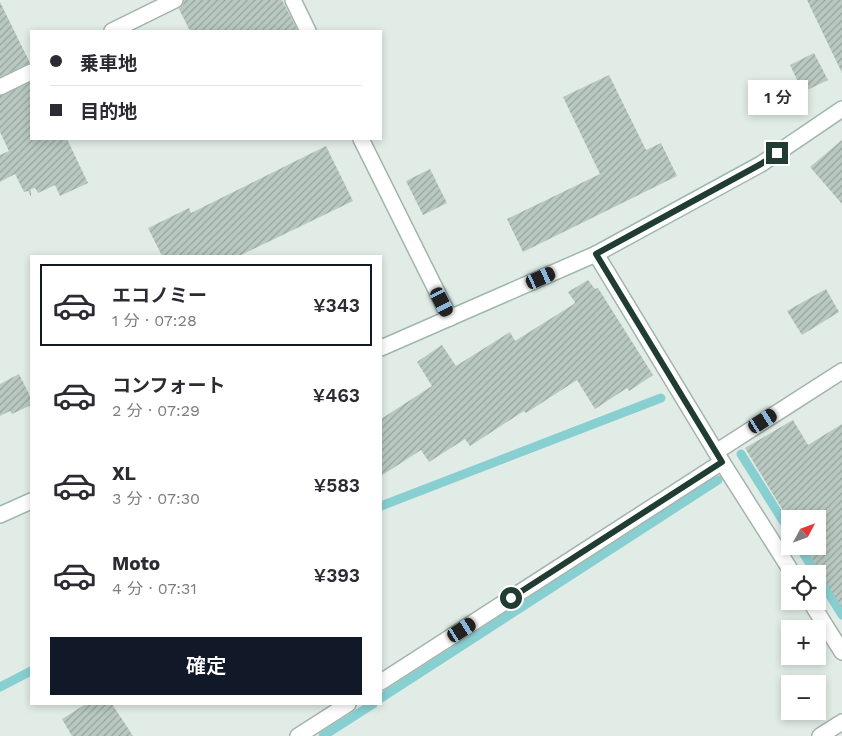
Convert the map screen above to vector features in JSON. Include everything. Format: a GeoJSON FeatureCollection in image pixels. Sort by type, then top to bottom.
{"type":"FeatureCollection","features":[{"type":"Feature","properties":{"kind":"street"},"geometry":{"type":"LineString","coordinates":[[114,30],[175,0]]}},
{"type":"Feature","properties":{"kind":"street"},"geometry":{"type":"LineString","coordinates":[[293,0],[308,30]]}},
{"type":"Feature","properties":{"kind":"street"},"geometry":{"type":"LineString","coordinates":[[0,87],[30,72]]}},
{"type":"Feature","properties":{"kind":"street"},"geometry":{"type":"LineString","coordinates":[[382,348],[596,254],[761,164],[842,110]]}},
{"type":"Feature","properties":{"kind":"street"},"geometry":{"type":"LineString","coordinates":[[361,140],[450,318]]}},
{"type":"Feature","properties":{"kind":"street"},"geometry":{"type":"LineString","coordinates":[[596,254],[719,457],[787,565]]}},
{"type":"Feature","properties":{"kind":"street"},"geometry":{"type":"LineString","coordinates":[[382,681],[719,457],[842,371]]}},
{"type":"Feature","properties":{"kind":"street"},"geometry":{"type":"LineString","coordinates":[[0,515],[30,501]]}},
{"type":"Feature","properties":{"kind":"street"},"geometry":{"type":"LineString","coordinates":[[816,610],[842,652]]}},
{"type":"Feature","properties":{"kind":"street"},"geometry":{"type":"LineString","coordinates":[[298,736],[346,705]]}},
{"type":"Feature","properties":{"kind":"street"},"geometry":{"type":"LineString","coordinates":[[820,736],[842,722]]}},
{"type":"Feature","properties":{"kind":"building"},"geometry":{"type":"Polygon","coordinates":[[[184,0],[282,0],[297,30],[190,30],[179,9],[183,5],[184,0]]]}},
{"type":"Feature","properties":{"kind":"building"},"geometry":{"type":"Polygon","coordinates":[[[807,0],[842,0],[842,73],[807,0]]]}},
{"type":"Feature","properties":{"kind":"building"},"geometry":{"type":"Polygon","coordinates":[[[0,2],[30,63],[0,77],[0,2]]]}},
{"type":"Feature","properties":{"kind":"building"},"geometry":{"type":"Polygon","coordinates":[[[814,53],[828,80],[803,92],[790,65],[814,53]]]}},
{"type":"Feature","properties":{"kind":"building"},"geometry":{"type":"Polygon","coordinates":[[[609,75],[646,150],[661,143],[677,176],[523,252],[507,219],[600,174],[563,97],[609,75]]]}},
{"type":"Feature","properties":{"kind":"building"},"geometry":{"type":"Polygon","coordinates":[[[30,82],[30,140],[67,140],[88,183],[60,196],[55,185],[38,193],[35,188],[31,189],[31,197],[28,191],[24,192],[15,174],[0,182],[0,155],[9,151],[0,132],[0,96],[30,82]]]}},
{"type":"Feature","properties":{"kind":"building"},"geometry":{"type":"Polygon","coordinates":[[[842,140],[842,204],[810,167],[842,140]]]}},
{"type":"Feature","properties":{"kind":"building"},"geometry":{"type":"Polygon","coordinates":[[[326,146],[353,201],[241,255],[162,255],[148,228],[189,208],[191,213],[326,146]]]}},
{"type":"Feature","properties":{"kind":"building"},"geometry":{"type":"Polygon","coordinates":[[[430,169],[447,203],[423,215],[406,181],[430,169]]]}},
{"type":"Feature","properties":{"kind":"building"},"geometry":{"type":"Polygon","coordinates":[[[588,280],[595,289],[598,288],[653,375],[629,391],[627,388],[595,409],[577,380],[470,446],[465,439],[429,462],[421,450],[382,475],[382,418],[432,386],[417,362],[442,345],[456,366],[510,332],[515,341],[574,304],[575,302],[568,292],[588,280]]]}},
{"type":"Feature","properties":{"kind":"building"},"geometry":{"type":"Polygon","coordinates":[[[826,289],[839,312],[802,335],[787,311],[826,289]]]}},
{"type":"Feature","properties":{"kind":"building"},"geometry":{"type":"Polygon","coordinates":[[[19,374],[30,396],[30,405],[12,414],[10,411],[0,416],[0,384],[19,374]]]}},
{"type":"Feature","properties":{"kind":"building"},"geometry":{"type":"Polygon","coordinates":[[[793,420],[808,445],[842,424],[842,608],[826,582],[826,565],[816,565],[810,555],[826,555],[826,510],[783,510],[745,448],[793,420]]]}},
{"type":"Feature","properties":{"kind":"building"},"geometry":{"type":"Polygon","coordinates":[[[84,705],[113,705],[133,736],[72,736],[62,719],[84,705]]]}},
{"type":"Feature","properties":{"kind":"waterway"},"geometry":{"type":"LineString","coordinates":[[382,506],[661,398]]}},
{"type":"Feature","properties":{"kind":"waterway"},"geometry":{"type":"LineString","coordinates":[[741,454],[781,518]]}},
{"type":"Feature","properties":{"kind":"waterway"},"geometry":{"type":"LineString","coordinates":[[382,697],[718,480]]}},
{"type":"Feature","properties":{"kind":"waterway"},"geometry":{"type":"LineString","coordinates":[[804,555],[811,565]]}},
{"type":"Feature","properties":{"kind":"waterway"},"geometry":{"type":"LineString","coordinates":[[826,589],[842,615]]}},
{"type":"Feature","properties":{"kind":"waterway"},"geometry":{"type":"LineString","coordinates":[[0,687],[30,672]]}},
{"type":"Feature","properties":{"kind":"waterway"},"geometry":{"type":"LineString","coordinates":[[323,736],[371,705]]}},
{"type":"Feature","properties":{"kind":"route"},"geometry":{"type":"LineString","coordinates":[[511,598],[722,462],[596,254],[761,164],[777,153]]}}]}
